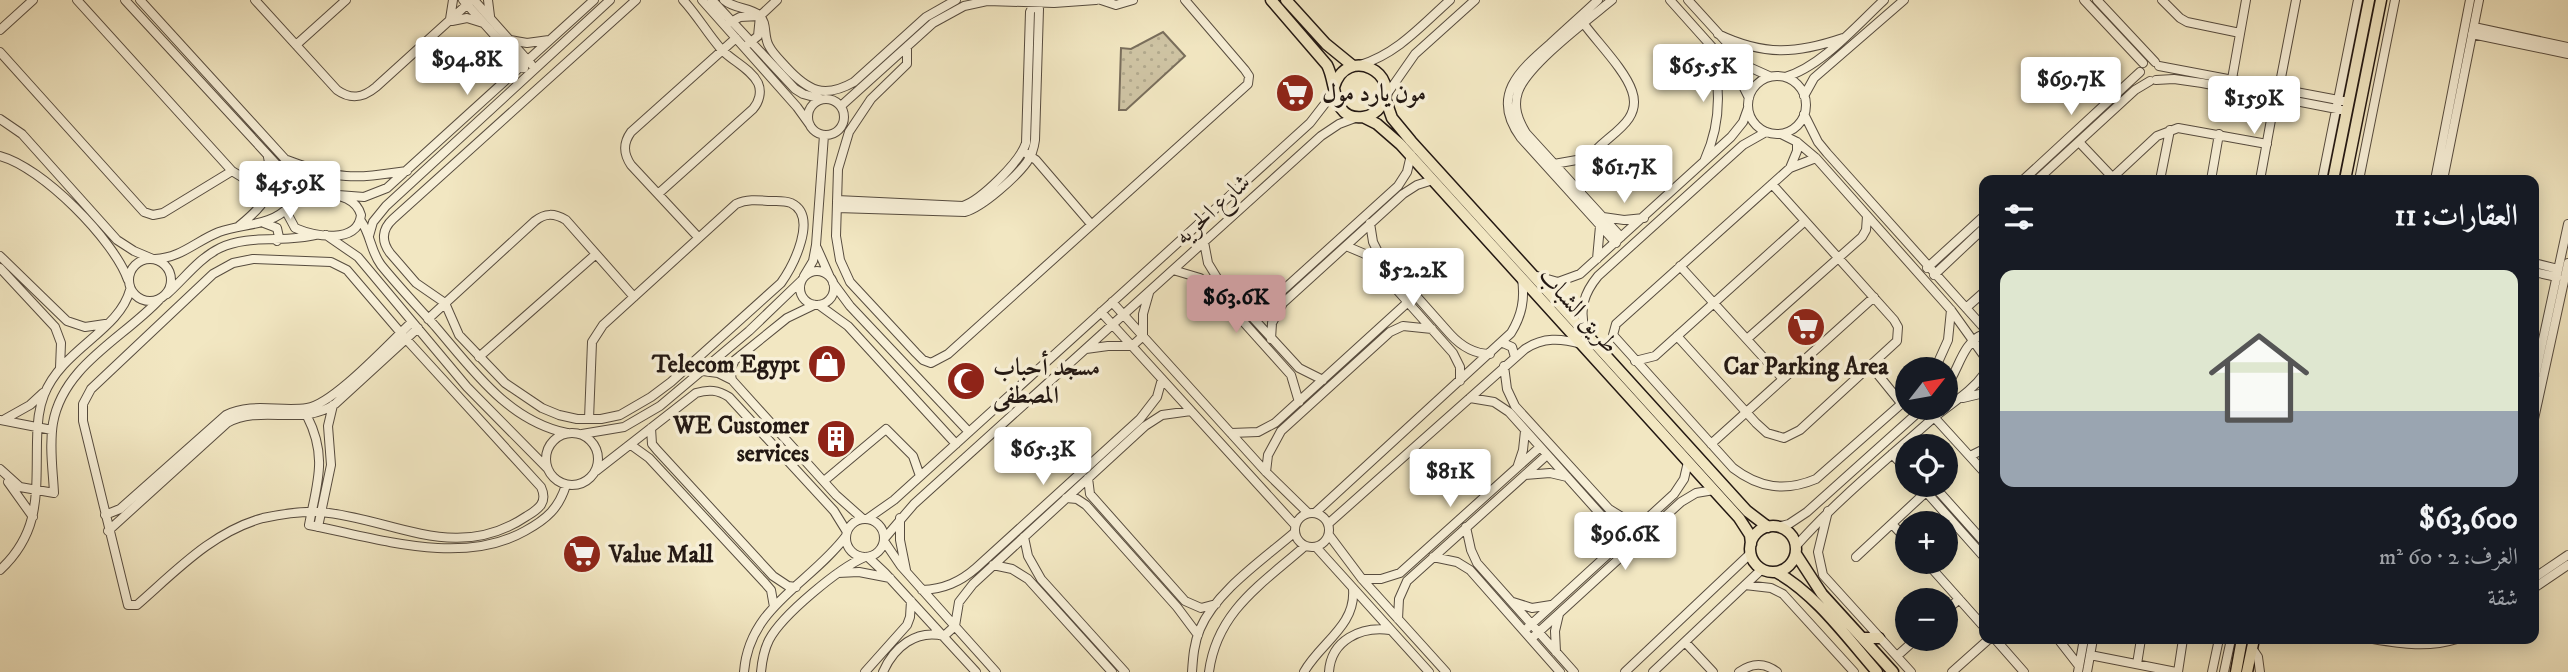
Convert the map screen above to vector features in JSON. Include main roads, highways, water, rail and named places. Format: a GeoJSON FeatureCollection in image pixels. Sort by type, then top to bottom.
{"type":"FeatureCollection","features":[{"type":"Feature","properties":{"kind":"main road"},"geometry":{"type":"LineString","coordinates":[[1271,0],[1319,55],[1333,76],[1335,99],[1344,112],[1360,117],[1377,111],[1385,98],[1385,86],[1380,75],[1371,68],[1357,66],[1326,44],[1286,0]]}},
{"type":"Feature","properties":{"kind":"main road"},"geometry":{"type":"LineString","coordinates":[[2334,175],[2343,106],[2369,0]]}},
{"type":"Feature","properties":{"kind":"main road"},"geometry":{"type":"LineString","coordinates":[[2345,175],[2381,0]]}},
{"type":"Feature","properties":{"kind":"main road"},"geometry":{"type":"LineString","coordinates":[[1334,89],[1342,72],[1357,66]]}},
{"type":"Feature","properties":{"kind":"main road","name":"طريق الشباب"},"geometry":{"type":"LineString","coordinates":[[1385,98],[1392,118],[1402,132],[1527,276],[1747,510],[1772,527]]}},
{"type":"Feature","properties":{"kind":"main road","name":"طريق الشباب"},"geometry":{"type":"LineString","coordinates":[[1360,117],[1386,130],[1527,276]]}},
{"type":"Feature","properties":{"kind":"main road","name":"طريق الشباب"},"geometry":{"type":"LineString","coordinates":[[1583,338],[1745,526],[1751,548]]}},
{"type":"Feature","properties":{"kind":"main road"},"geometry":{"type":"LineString","coordinates":[[1877,672],[1806,594],[1788,578],[1762,569],[1755,562],[1751,548],[1756,535],[1772,527],[1790,533],[1796,550],[1822,594],[1893,672]]}},
{"type":"Feature","properties":{"kind":"main road"},"geometry":{"type":"LineString","coordinates":[[1776,572],[1789,566],[1796,550]]}},
{"type":"Feature","properties":{"kind":"main road"},"geometry":{"type":"LineString","coordinates":[[1862,638],[1880,638]]}},
{"type":"Feature","properties":{"kind":"main road"},"geometry":{"type":"LineString","coordinates":[[2235,672],[2241,644]]}},
{"type":"Feature","properties":{"kind":"main road"},"geometry":{"type":"LineString","coordinates":[[2247,672],[2253,644]]}},
{"type":"Feature","properties":{"kind":"place","name":"مون يارد مول"},"geometry":{"type":"Point","coordinates":[1295,93]}},
{"type":"Feature","properties":{"kind":"place","name":"Car Parking Area"},"geometry":{"type":"Point","coordinates":[1806,327]}},
{"type":"Feature","properties":{"kind":"place","name":"Telecom Egypt"},"geometry":{"type":"Point","coordinates":[827,364]}},
{"type":"Feature","properties":{"kind":"place","name":"مسجد أحباب المصطفى"},"geometry":{"type":"Point","coordinates":[966,381]}},
{"type":"Feature","properties":{"kind":"place","name":"WE Customer services"},"geometry":{"type":"Point","coordinates":[836,439]}},
{"type":"Feature","properties":{"kind":"place","name":"Value Mall"},"geometry":{"type":"Point","coordinates":[582,554]}}]}
